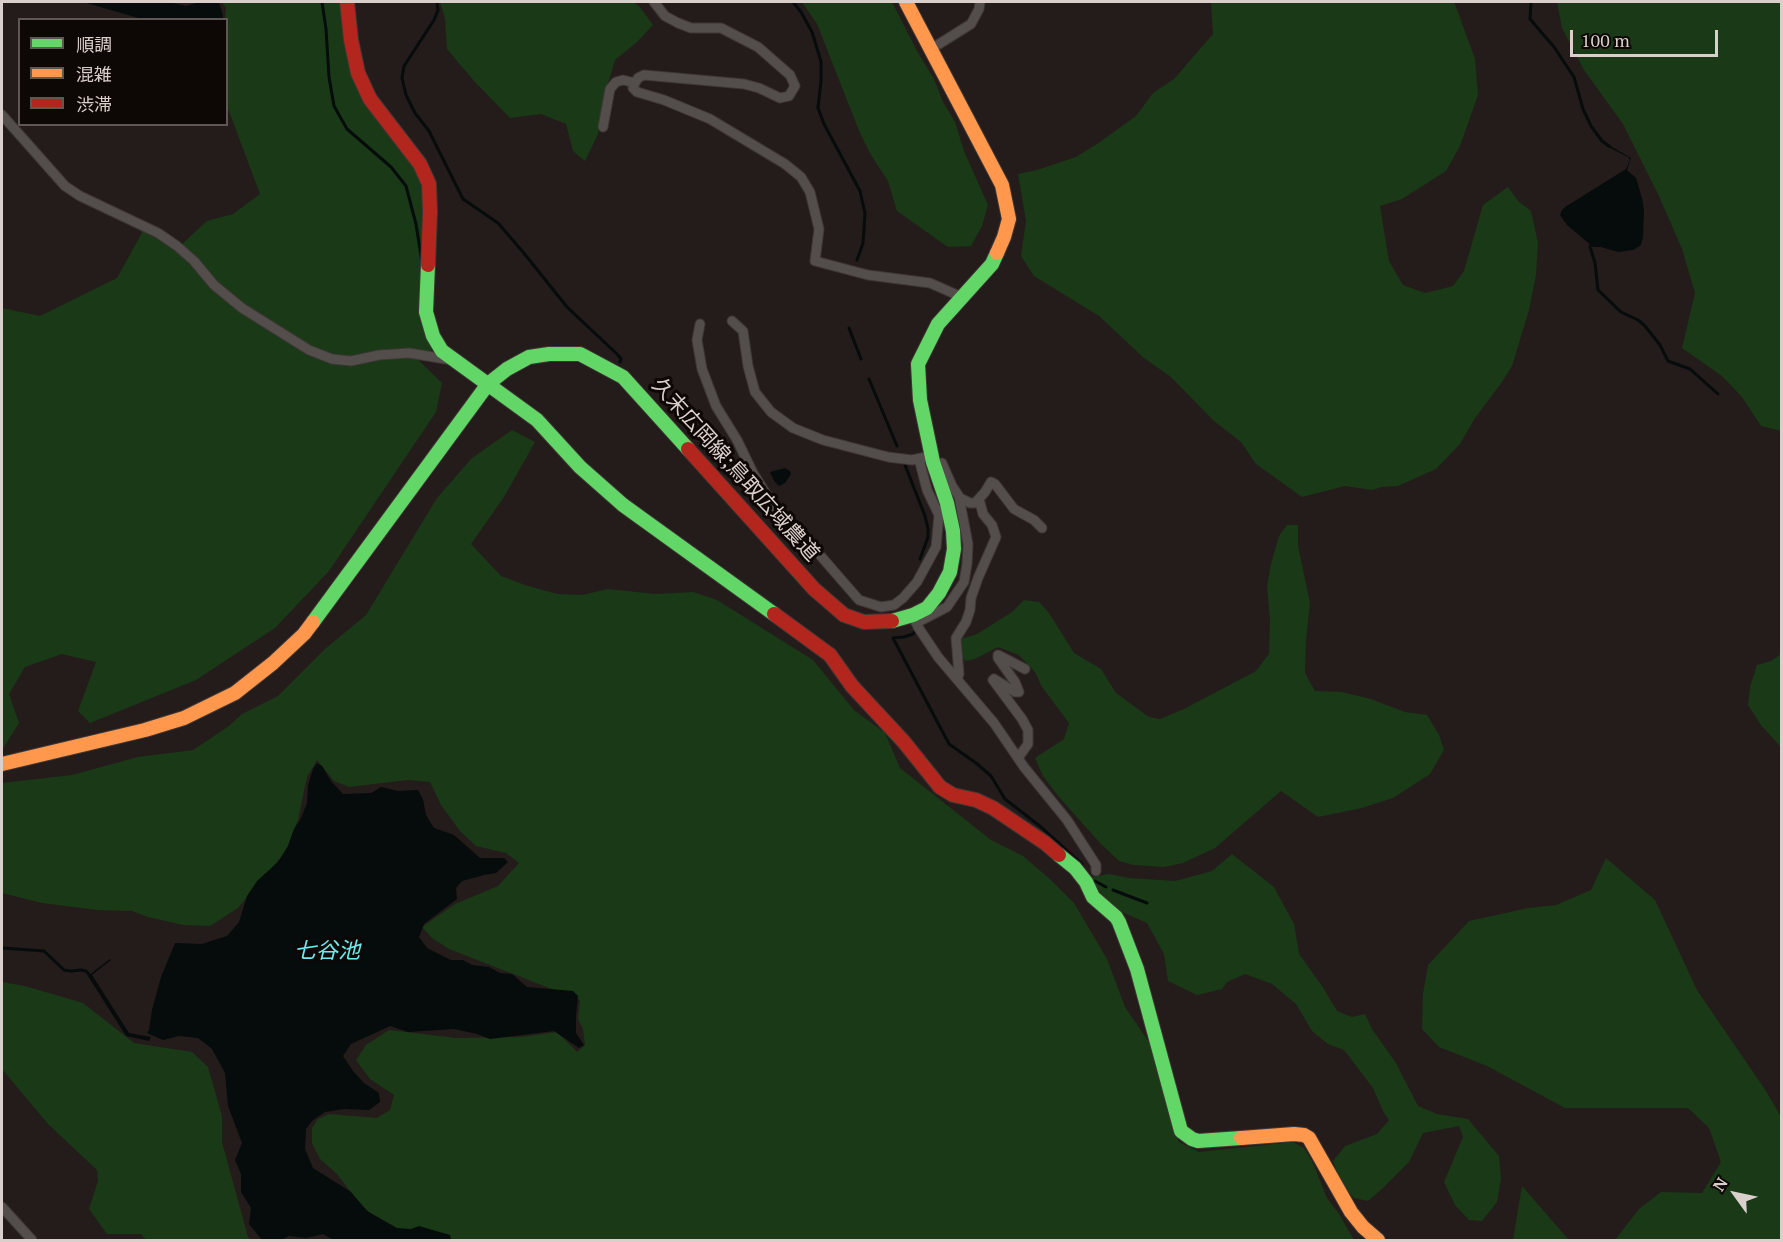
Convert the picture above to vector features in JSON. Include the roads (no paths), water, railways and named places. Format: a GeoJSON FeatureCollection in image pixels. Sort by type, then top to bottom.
{"type":"FeatureCollection","features":[{"type":"Feature","properties":{"kind":"street"},"geometry":{"type":"LineString","coordinates":[[347,2],[351,40],[358,73],[370,99],[420,164],[429,184],[430,220],[426,312],[433,336],[442,351],[537,420],[580,467],[623,505],[831,655],[852,687],[904,742],[940,787],[953,795],[976,800],[993,808],[1045,843],[1075,868],[1086,882],[1093,897],[1116,916],[1119,922],[1137,969],[1181,1131],[1198,1141],[1304,1135],[1309,1138],[1316,1149],[1351,1212],[1378,1240]]}},
{"type":"Feature","properties":{"kind":"street"},"geometry":{"type":"LineString","coordinates":[[654,2],[665,16],[678,23],[691,28],[721,28],[758,47],[790,75],[795,86],[789,96],[780,98],[744,84],[644,75],[635,83],[633,88],[637,92],[664,100],[710,119],[785,164],[801,177],[810,192],[819,229],[815,261],[868,275],[930,283],[964,298]]}},
{"type":"Feature","properties":{"kind":"street","name":"久末広岡線;鳥取広域農道"},"geometry":{"type":"LineString","coordinates":[[2,764],[145,730],[184,718],[235,693],[273,663],[304,634],[488,384],[507,369],[529,357],[549,354],[580,354],[623,377],[814,589],[844,615],[864,622],[915,619],[939,593],[950,572],[954,549],[948,505],[931,459],[920,400],[918,364],[938,324],[964,298],[992,264],[1009,219],[1002,185],[906,2]]}},
{"type":"Feature","properties":{"kind":"street"},"geometry":{"type":"LineString","coordinates":[[931,49],[971,24],[980,2]]}},
{"type":"Feature","properties":{"kind":"street"},"geometry":{"type":"LineString","coordinates":[[603,127],[610,89],[616,82],[623,80],[635,83]]}},
{"type":"Feature","properties":{"kind":"street"},"geometry":{"type":"LineString","coordinates":[[2,115],[65,186],[80,196],[158,233],[194,261],[214,285],[242,308],[309,350],[332,359],[351,361],[380,355],[409,353],[455,360]]}},
{"type":"Feature","properties":{"kind":"street"},"geometry":{"type":"LineString","coordinates":[[732,321],[743,331],[748,366],[755,392],[771,412],[793,428],[823,440],[888,457],[912,460],[931,459]]}},
{"type":"Feature","properties":{"kind":"street"},"geometry":{"type":"LineString","coordinates":[[700,324],[697,340],[702,369],[716,405],[753,473],[791,534],[819,554],[859,600],[881,607],[894,605],[903,598],[917,582],[936,546],[948,505],[975,503],[991,482],[1014,509],[1034,520],[1042,528]]}},
{"type":"Feature","properties":{"kind":"street"},"geometry":{"type":"LineString","coordinates":[[957,679],[959,674],[956,638],[966,622],[978,578],[996,537],[992,525],[983,514],[979,499]]}},
{"type":"Feature","properties":{"kind":"street"},"geometry":{"type":"LineString","coordinates":[[915,619],[938,657],[971,694],[1067,820],[1096,865],[1096,871]]}},
{"type":"Feature","properties":{"kind":"street"},"geometry":{"type":"LineString","coordinates":[[1018,758],[1028,744],[1028,730],[993,680],[994,678],[1015,692],[1019,692],[998,655],[1025,669]]}},
{"type":"Feature","properties":{"kind":"street"},"geometry":{"type":"LineString","coordinates":[[2,1207],[32,1240]]}},
{"type":"Feature","properties":{"kind":"water"},"geometry":{"type":"Polygon","coordinates":[[[83,2],[169,2],[186,6],[199,2],[219,2],[223,16],[222,18],[139,18],[83,2]]]}},
{"type":"Feature","properties":{"kind":"water"},"geometry":{"type":"Polygon","coordinates":[[[1607,144],[1631,158],[1627,170],[1636,178],[1642,198],[1643,237],[1641,245],[1633,250],[1618,252],[1593,247],[1567,225],[1560,215],[1565,207],[1626,169],[1630,160],[1628,157],[1606,146],[1607,144]]]}},
{"type":"Feature","properties":{"kind":"water"},"geometry":{"type":"Polygon","coordinates":[[[785,468],[791,474],[785,483],[779,486],[770,472],[785,468]]]}},
{"type":"Feature","properties":{"kind":"water","name":"七谷池"},"geometry":{"type":"Polygon","coordinates":[[[317,763],[322,766],[331,781],[343,794],[371,793],[381,787],[398,791],[418,790],[423,799],[426,815],[434,828],[454,835],[480,858],[504,858],[508,862],[496,873],[462,881],[456,888],[457,899],[424,924],[419,937],[427,948],[451,960],[463,960],[472,965],[489,967],[500,973],[512,974],[527,987],[573,991],[578,996],[576,1033],[584,1045],[579,1048],[554,1031],[490,1039],[454,1029],[408,1032],[390,1026],[351,1044],[343,1056],[364,1083],[379,1093],[380,1102],[369,1110],[344,1109],[325,1112],[313,1120],[306,1129],[305,1149],[313,1168],[351,1192],[367,1211],[397,1228],[411,1229],[419,1226],[450,1235],[449,1240],[334,1240],[323,1234],[306,1238],[289,1236],[281,1240],[262,1240],[249,1224],[251,1208],[241,1192],[241,1174],[235,1160],[242,1143],[228,1106],[225,1073],[212,1049],[198,1038],[179,1036],[163,1040],[147,1033],[161,977],[175,943],[202,944],[227,936],[239,922],[247,896],[257,881],[278,862],[288,846],[307,803],[308,785],[317,763]]]}},
{"type":"Feature","properties":{"kind":"water"},"geometry":{"type":"Polygon","coordinates":[[[110,959],[92,975],[129,1033],[151,1037],[149,1041],[126,1036],[88,976],[110,959]]]}},
{"type":"Feature","properties":{"kind":"waterway"},"geometry":{"type":"LineString","coordinates":[[322,2],[334,106],[347,129],[391,167],[406,186],[416,224],[422,262]]}},
{"type":"Feature","properties":{"kind":"waterway"},"geometry":{"type":"LineString","coordinates":[[437,2],[438,10],[434,20],[404,66],[402,78],[406,95],[415,113],[429,131],[463,199],[498,223],[567,307],[617,354],[621,359],[620,362]]}},
{"type":"Feature","properties":{"kind":"waterway"},"geometry":{"type":"LineString","coordinates":[[793,2],[812,32],[821,62],[818,108],[824,124],[860,191],[865,213],[863,243],[857,260]]}},
{"type":"Feature","properties":{"kind":"waterway"},"geometry":{"type":"LineString","coordinates":[[1531,2],[1530,19],[1554,47],[1574,77],[1583,109],[1591,126],[1602,141],[1609,146]]}},
{"type":"Feature","properties":{"kind":"waterway"},"geometry":{"type":"LineString","coordinates":[[1592,242],[1590,247],[1595,263],[1598,290],[1621,312],[1645,326],[1660,345],[1668,361],[1690,369],[1718,394]]}},
{"type":"Feature","properties":{"kind":"waterway"},"geometry":{"type":"LineString","coordinates":[[849,328],[861,359]]}},
{"type":"Feature","properties":{"kind":"waterway"},"geometry":{"type":"LineString","coordinates":[[869,379],[897,446]]}},
{"type":"Feature","properties":{"kind":"waterway"},"geometry":{"type":"LineString","coordinates":[[905,465],[928,529],[928,537],[920,559]]}},
{"type":"Feature","properties":{"kind":"waterway"},"geometry":{"type":"LineString","coordinates":[[917,629],[913,634],[893,638],[949,744],[991,776],[1005,799],[1041,827],[1082,864]]}},
{"type":"Feature","properties":{"kind":"waterway"},"geometry":{"type":"LineString","coordinates":[[1095,881],[1106,887]]}},
{"type":"Feature","properties":{"kind":"waterway"},"geometry":{"type":"LineString","coordinates":[[1113,890],[1147,903]]}},
{"type":"Feature","properties":{"kind":"waterway"},"geometry":{"type":"LineString","coordinates":[[2,948],[44,951],[64,970],[86,971],[91,977]]}}]}
